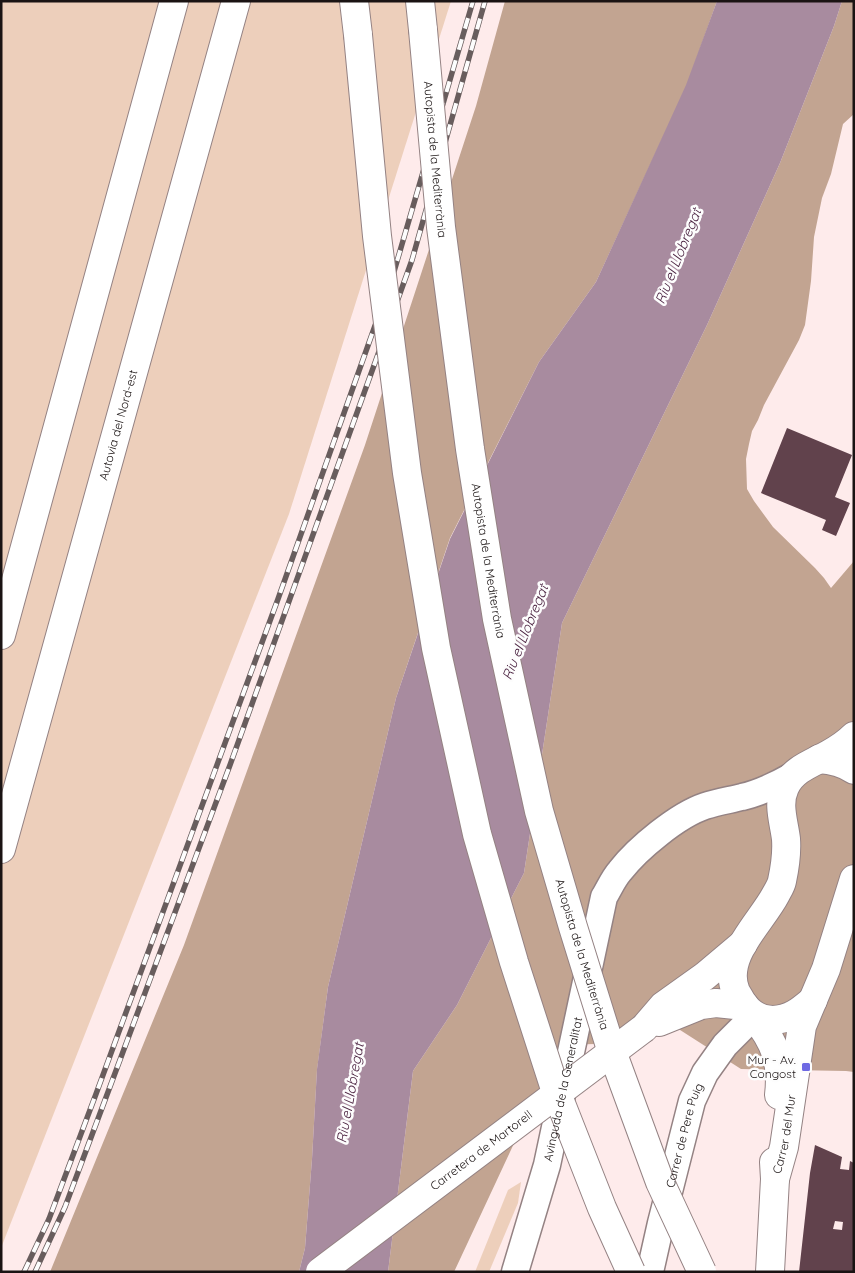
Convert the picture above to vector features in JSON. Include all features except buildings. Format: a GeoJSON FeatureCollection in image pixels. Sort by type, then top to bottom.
{"type":"FeatureCollection","features":[{"type":"Feature","properties":{"kind":"main road"},"geometry":{"type":"LineString","coordinates":[[1,635],[174,1]]}},
{"type":"Feature","properties":{"kind":"main road","name":"Autovia del Nord-est"},"geometry":{"type":"LineString","coordinates":[[1,850],[236,1]]}},
{"type":"Feature","properties":{"kind":"main road"},"geometry":{"type":"LineString","coordinates":[[354,1],[377,236],[407,473],[436,648],[477,834],[514,962],[554,1086],[602,1208],[630,1272]]}},
{"type":"Feature","properties":{"kind":"main road","name":"Autopista de la Mediterrània"},"geometry":{"type":"LineString","coordinates":[[420,1],[441,228],[470,449],[497,619],[539,811],[610,1046],[660,1182],[702,1272]]}},
{"type":"Feature","properties":{"kind":"main road"},"geometry":{"type":"LineString","coordinates":[[644,1028],[663,1006],[705,976],[743,944],[772,901],[781,883],[786,859],[786,840],[781,813],[784,788],[792,776],[810,763],[839,748],[854,736]]}},
{"type":"Feature","properties":{"kind":"main road"},"geometry":{"type":"LineString","coordinates":[[819,759],[835,760],[854,770]]}},
{"type":"Feature","properties":{"kind":"main road","name":"Carrer del Mur"},"geometry":{"type":"LineString","coordinates":[[775,1179],[784,1148],[802,1026],[826,969],[854,879]]}},
{"type":"Feature","properties":{"kind":"main road","name":"Carrer del Mur"},"geometry":{"type":"LineString","coordinates":[[743,944],[735,962],[733,976],[736,991],[766,1031],[774,1046],[779,1064],[780,1085],[773,1141],[775,1179],[770,1272]]}},
{"type":"Feature","properties":{"kind":"main road"},"geometry":{"type":"LineString","coordinates":[[644,1028],[701,1005],[716,1003],[750,1011],[769,1020],[783,1019],[798,1013],[813,1000]]}},
{"type":"Feature","properties":{"kind":"main road","name":"Carretera de Martorell"},"geometry":{"type":"LineString","coordinates":[[320,1272],[644,1028]]}},
{"type":"Feature","properties":{"kind":"street","name":"Avinguda de la Generalitat"},"geometry":{"type":"LineString","coordinates":[[514,1272],[547,1165],[604,897],[619,871],[660,832],[704,806],[744,797],[773,787],[792,776]]}},
{"type":"Feature","properties":{"kind":"street","name":"Carrer de Pere Puig"},"geometry":{"type":"LineString","coordinates":[[650,1272],[692,1101],[710,1066],[750,1011]]}},
{"type":"Feature","properties":{"kind":"shaded area"},"geometry":{"type":"Polygon","coordinates":[[[1,1],[451,1],[289,514],[1,1248],[1,1]]]}},
{"type":"Feature","properties":{"kind":"shaded area"},"geometry":{"type":"Polygon","coordinates":[[[505,1],[717,1],[687,85],[596,282],[539,362],[450,538],[396,698],[328,987],[317,1070],[305,1248],[299,1272],[50,1272],[184,945],[365,445],[476,106],[505,1]]]}},
{"type":"Feature","properties":{"kind":"shaded area"},"geometry":{"type":"Polygon","coordinates":[[[842,1],[854,1],[854,114],[843,124],[831,174],[822,198],[814,237],[805,325],[752,431],[746,459],[747,489],[754,501],[773,527],[815,568],[831,588],[854,561],[854,1072],[741,1069],[666,1021],[595,1044],[560,1045],[454,1272],[388,1272],[413,1071],[457,1005],[524,873],[562,623],[707,325],[780,163],[842,1]]]}},
{"type":"Feature","properties":{"kind":"shaded area"},"geometry":{"type":"Polygon","coordinates":[[[521,1182],[518,1203],[489,1272],[475,1272],[508,1190],[521,1182]]]}},
{"type":"Feature","properties":{"kind":"water","name":"Riu el Llobregat"},"geometry":{"type":"Polygon","coordinates":[[[717,1],[842,1],[780,163],[707,325],[562,623],[524,873],[457,1005],[413,1071],[388,1272],[299,1272],[305,1248],[317,1069],[328,987],[396,698],[450,539],[539,362],[596,282],[686,85],[717,1]]]}},
{"type":"Feature","properties":{"kind":"railway"},"geometry":{"type":"LineString","coordinates":[[24,1272],[49,1219],[96,1094],[278,599],[393,275],[473,1]]}},
{"type":"Feature","properties":{"kind":"railway"},"geometry":{"type":"LineString","coordinates":[[35,1272],[65,1207],[230,765],[412,260],[485,1]]}},
{"type":"Feature","properties":{"kind":"place","name":"Mur - Av. Congost"},"geometry":{"type":"Point","coordinates":[806,1067]}}]}
